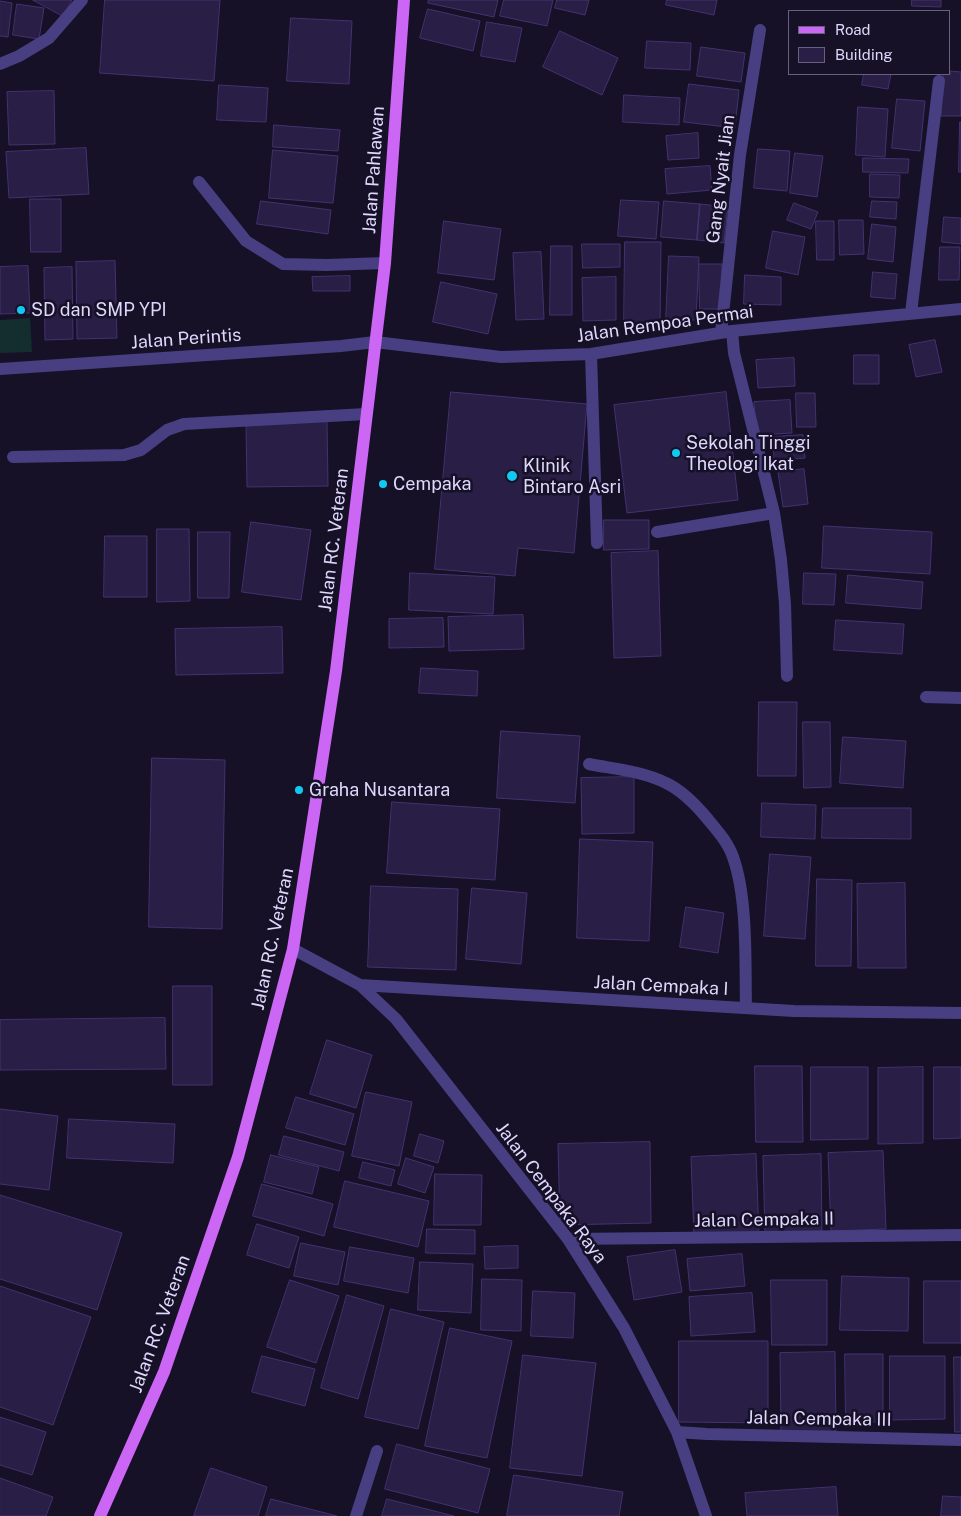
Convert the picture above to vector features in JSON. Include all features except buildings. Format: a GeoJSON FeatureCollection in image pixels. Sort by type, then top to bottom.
{"type":"FeatureCollection","features":[{"type":"Feature","properties":{"kind":"main road","name":"Jalan Pahlawan"},"geometry":{"type":"LineString","coordinates":[[375,342],[385,263],[404,0]]}},
{"type":"Feature","properties":{"kind":"main road","name":"Jalan RC. Veteran"},"geometry":{"type":"LineString","coordinates":[[100,1516],[164,1372],[238,1157],[293,949],[336,670],[375,342]]}},
{"type":"Feature","properties":{"kind":"street"},"geometry":{"type":"LineString","coordinates":[[0,64],[19,56],[49,38],[82,0]]}},
{"type":"Feature","properties":{"kind":"street","name":"Gang Nyait Jian"},"geometry":{"type":"LineString","coordinates":[[760,30],[740,155],[727,332],[734,353],[774,514],[782,560],[787,676]]}},
{"type":"Feature","properties":{"kind":"street"},"geometry":{"type":"LineString","coordinates":[[911,313],[940,81]]}},
{"type":"Feature","properties":{"kind":"street"},"geometry":{"type":"LineString","coordinates":[[199,182],[246,241],[283,264],[385,263]]}},
{"type":"Feature","properties":{"kind":"street","name":"Jalan Rempoa Permai"},"geometry":{"type":"LineString","coordinates":[[375,342],[500,357],[591,354],[727,332],[961,309]]}},
{"type":"Feature","properties":{"kind":"street","name":"Jalan Perintis"},"geometry":{"type":"LineString","coordinates":[[0,369],[331,347],[375,342]]}},
{"type":"Feature","properties":{"kind":"street"},"geometry":{"type":"LineString","coordinates":[[591,354],[597,543]]}},
{"type":"Feature","properties":{"kind":"street"},"geometry":{"type":"LineString","coordinates":[[13,457],[124,455],[141,450],[167,430],[184,424],[366,414]]}},
{"type":"Feature","properties":{"kind":"street"},"geometry":{"type":"LineString","coordinates":[[657,532],[774,514]]}},
{"type":"Feature","properties":{"kind":"street"},"geometry":{"type":"LineString","coordinates":[[926,697],[961,698]]}},
{"type":"Feature","properties":{"kind":"street"},"geometry":{"type":"LineString","coordinates":[[589,764],[651,777],[668,783],[696,804],[721,834],[733,856],[740,886],[745,935],[746,1008]]}},
{"type":"Feature","properties":{"kind":"street","name":"Jalan Cempaka Raya"},"geometry":{"type":"LineString","coordinates":[[293,949],[360,985],[396,1019],[568,1239],[624,1328],[677,1432],[706,1516]]}},
{"type":"Feature","properties":{"kind":"street","name":"Jalan Cempaka I"},"geometry":{"type":"LineString","coordinates":[[360,985],[794,1011],[961,1013]]}},
{"type":"Feature","properties":{"kind":"street","name":"Jalan Cempaka II"},"geometry":{"type":"LineString","coordinates":[[568,1239],[961,1235]]}},
{"type":"Feature","properties":{"kind":"street","name":"Jalan Cempaka III"},"geometry":{"type":"LineString","coordinates":[[677,1432],[961,1440]]}},
{"type":"Feature","properties":{"kind":"street"},"geometry":{"type":"LineString","coordinates":[[356,1516],[376,1451]]}},
{"type":"Feature","properties":{"kind":"green space"},"geometry":{"type":"Polygon","coordinates":[[[30,318],[32,352],[0,353],[0,320],[30,318]]]}},
{"type":"Feature","properties":{"kind":"place","name":"SD dan SMP YPI"},"geometry":{"type":"Point","coordinates":[21,310]}},
{"type":"Feature","properties":{"kind":"place","name":"Sekolah Tinggi Theologi Ikat"},"geometry":{"type":"Point","coordinates":[676,453]}},
{"type":"Feature","properties":{"kind":"place","name":"Klinik Bintaro Asri"},"geometry":{"type":"Point","coordinates":[512,476]}},
{"type":"Feature","properties":{"kind":"place","name":"Cempaka"},"geometry":{"type":"Point","coordinates":[383,484]}},
{"type":"Feature","properties":{"kind":"place","name":"Graha Nusantara"},"geometry":{"type":"Point","coordinates":[299,790]}}]}
